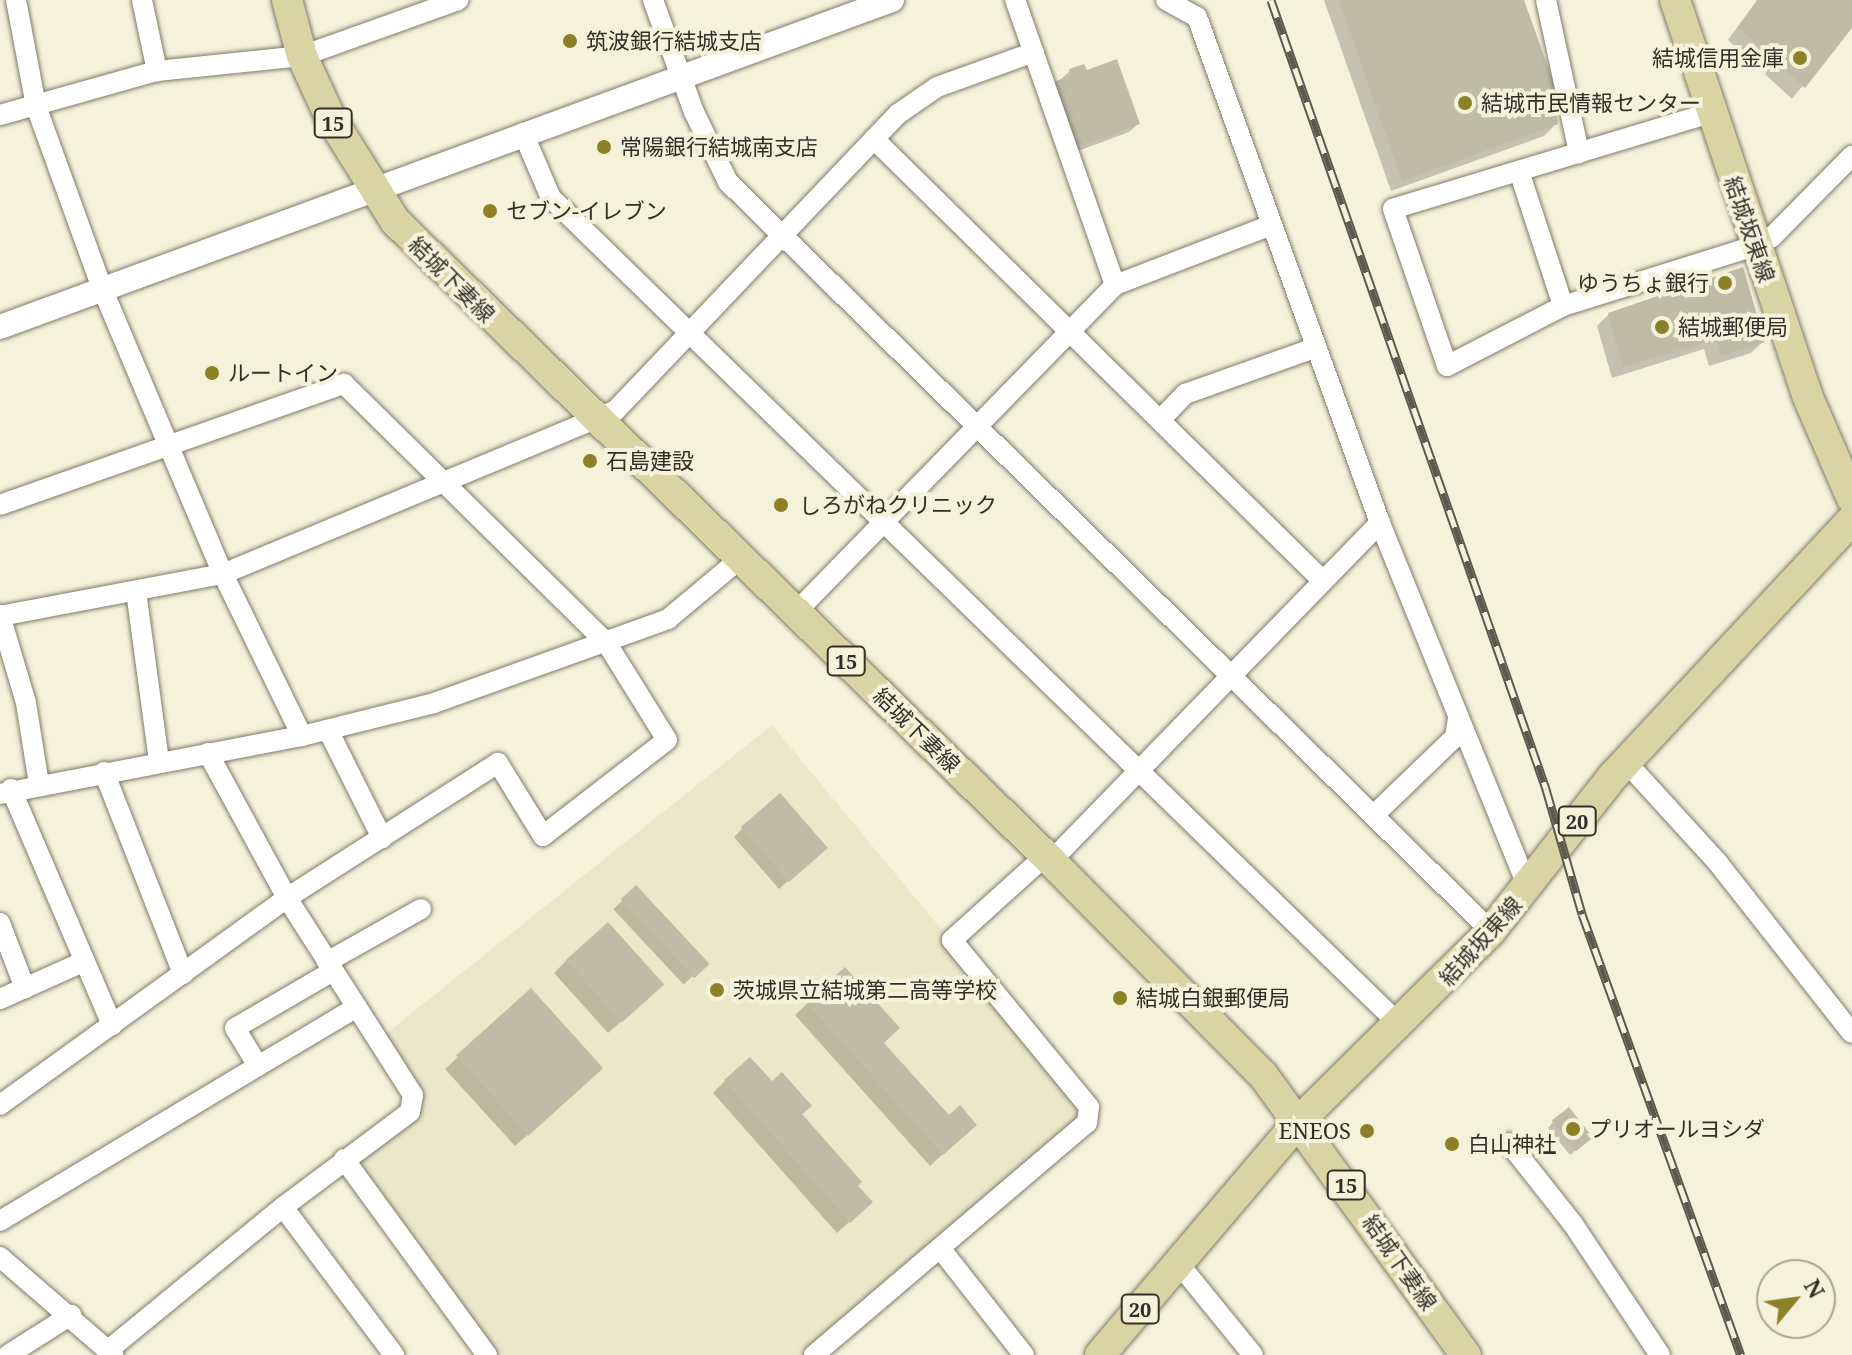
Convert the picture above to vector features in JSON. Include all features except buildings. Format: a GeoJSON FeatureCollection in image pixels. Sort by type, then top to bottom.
{"type":"FeatureCollection","features":[{"type":"Feature","properties":{"kind":"main road","name":"結城下妻線"},"geometry":{"type":"LineString","coordinates":[[287,0],[302,56],[370,187],[395,221],[596,421],[1049,858],[1263,1075],[1300,1120],[1466,1355]]}},
{"type":"Feature","properties":{"kind":"main road","name":"結城坂東線"},"geometry":{"type":"LineString","coordinates":[[1675,0],[1755,246],[1830,456],[1852,499]]}},
{"type":"Feature","properties":{"kind":"main road","name":"結城坂東線"},"geometry":{"type":"LineString","coordinates":[[1100,1355],[1300,1120],[1401,1026],[1491,931],[1625,761],[1852,520]]}},
{"type":"Feature","properties":{"kind":"street"},"geometry":{"type":"LineString","coordinates":[[16,0],[36,106],[102,288],[223,574],[302,736]]}},
{"type":"Feature","properties":{"kind":"street"},"geometry":{"type":"LineString","coordinates":[[142,0],[157,71]]}},
{"type":"Feature","properties":{"kind":"street"},"geometry":{"type":"LineString","coordinates":[[0,115],[157,71],[302,56],[458,0]]}},
{"type":"Feature","properties":{"kind":"street"},"geometry":{"type":"LineString","coordinates":[[653,0],[682,77],[728,182],[979,425],[1491,931]]}},
{"type":"Feature","properties":{"kind":"street"},"geometry":{"type":"LineString","coordinates":[[0,327],[370,187],[892,0]]}},
{"type":"Feature","properties":{"kind":"street"},"geometry":{"type":"LineString","coordinates":[[1015,0],[1115,285]]}},
{"type":"Feature","properties":{"kind":"street"},"geometry":{"type":"LineString","coordinates":[[1166,0],[1197,17],[1269,226],[1380,523],[1528,887]]}},
{"type":"Feature","properties":{"kind":"street"},"geometry":{"type":"LineString","coordinates":[[1546,0],[1579,153]]}},
{"type":"Feature","properties":{"kind":"street"},"geometry":{"type":"LineString","coordinates":[[39,784],[26,703],[0,616],[223,574],[444,479],[615,411],[874,139],[937,87],[1034,52]]}},
{"type":"Feature","properties":{"kind":"street"},"geometry":{"type":"LineString","coordinates":[[1710,113],[1393,209],[1447,366],[1563,306],[1755,246],[1772,237],[1852,156]]}},
{"type":"Feature","properties":{"kind":"street"},"geometry":{"type":"LineString","coordinates":[[523,133],[551,198],[1141,769],[1401,1026]]}},
{"type":"Feature","properties":{"kind":"street"},"geometry":{"type":"LineString","coordinates":[[874,139],[1072,329],[1323,581]]}},
{"type":"Feature","properties":{"kind":"street"},"geometry":{"type":"LineString","coordinates":[[1519,171],[1563,306]]}},
{"type":"Feature","properties":{"kind":"street"},"geometry":{"type":"LineString","coordinates":[[796,612],[1115,285],[1269,226]]}},
{"type":"Feature","properties":{"kind":"street"},"geometry":{"type":"LineString","coordinates":[[1161,419],[1185,394],[1314,348]]}},
{"type":"Feature","properties":{"kind":"street"},"geometry":{"type":"LineString","coordinates":[[0,505],[344,384],[444,479],[606,642],[667,740],[543,836],[498,763],[287,898],[0,1105]]}},
{"type":"Feature","properties":{"kind":"street"},"geometry":{"type":"LineString","coordinates":[[814,1355],[1087,1123],[1089,1107],[952,940],[1049,858],[1141,769],[1380,523]]}},
{"type":"Feature","properties":{"kind":"street"},"geometry":{"type":"LineString","coordinates":[[112,1025],[6,791],[302,736],[434,703],[668,619],[740,559]]}},
{"type":"Feature","properties":{"kind":"street"},"geometry":{"type":"LineString","coordinates":[[136,591],[159,762]]}},
{"type":"Feature","properties":{"kind":"street"},"geometry":{"type":"LineString","coordinates":[[1375,814],[1455,737],[1458,718]]}},
{"type":"Feature","properties":{"kind":"street"},"geometry":{"type":"LineString","coordinates":[[328,730],[382,838]]}},
{"type":"Feature","properties":{"kind":"street"},"geometry":{"type":"LineString","coordinates":[[0,1257],[71,1315],[110,1352],[283,1207],[410,1112],[413,1095],[287,898],[208,753]]}},
{"type":"Feature","properties":{"kind":"street"},"geometry":{"type":"LineString","coordinates":[[1625,761],[1718,863],[1852,1033]]}},
{"type":"Feature","properties":{"kind":"street"},"geometry":{"type":"LineString","coordinates":[[104,772],[183,974]]}},
{"type":"Feature","properties":{"kind":"street"},"geometry":{"type":"LineString","coordinates":[[258,1066],[235,1028],[421,909]]}},
{"type":"Feature","properties":{"kind":"street"},"geometry":{"type":"LineString","coordinates":[[0,923],[25,988]]}},
{"type":"Feature","properties":{"kind":"street"},"geometry":{"type":"LineString","coordinates":[[0,999],[85,961]]}},
{"type":"Feature","properties":{"kind":"street"},"geometry":{"type":"LineString","coordinates":[[0,1221],[357,1007]]}},
{"type":"Feature","properties":{"kind":"street"},"geometry":{"type":"LineString","coordinates":[[1509,1143],[1573,1224],[1660,1355]]}},
{"type":"Feature","properties":{"kind":"street"},"geometry":{"type":"LineString","coordinates":[[344,1159],[487,1355]]}},
{"type":"Feature","properties":{"kind":"street"},"geometry":{"type":"LineString","coordinates":[[283,1207],[383,1351]]}},
{"type":"Feature","properties":{"kind":"street"},"geometry":{"type":"LineString","coordinates":[[940,1248],[1024,1355]]}},
{"type":"Feature","properties":{"kind":"street"},"geometry":{"type":"LineString","coordinates":[[1179,1264],[1253,1355]]}},
{"type":"Feature","properties":{"kind":"street"},"geometry":{"type":"LineString","coordinates":[[8,1355],[71,1315]]}},
{"type":"Feature","properties":{"kind":"shaded area","name":"茨城県立結城第二高等学校"},"geometry":{"type":"Polygon","coordinates":[[[772,725],[1089,1107],[940,1248],[814,1355],[490,1355],[344,1159],[410,1112],[378,1040],[772,725]]]}},
{"type":"Feature","properties":{"kind":"railway"},"geometry":{"type":"LineString","coordinates":[[1271,0],[1546,789],[1582,914],[1741,1355]]}},
{"type":"Feature","properties":{"kind":"place","name":"筑波銀行結城支店"},"geometry":{"type":"Point","coordinates":[570,41]}},
{"type":"Feature","properties":{"kind":"place","name":"結城信用金庫"},"geometry":{"type":"Point","coordinates":[1800,58]}},
{"type":"Feature","properties":{"kind":"place","name":"結城市民情報センター"},"geometry":{"type":"Point","coordinates":[1465,103]}},
{"type":"Feature","properties":{"kind":"place","name":"常陽銀行結城南支店"},"geometry":{"type":"Point","coordinates":[604,147]}},
{"type":"Feature","properties":{"kind":"place","name":"セブン-イレブン"},"geometry":{"type":"Point","coordinates":[490,211]}},
{"type":"Feature","properties":{"kind":"place","name":"ゆうちょ銀行"},"geometry":{"type":"Point","coordinates":[1725,283]}},
{"type":"Feature","properties":{"kind":"place","name":"結城郵便局"},"geometry":{"type":"Point","coordinates":[1662,327]}},
{"type":"Feature","properties":{"kind":"place","name":"ルートイン"},"geometry":{"type":"Point","coordinates":[212,373]}},
{"type":"Feature","properties":{"kind":"place","name":"石島建設"},"geometry":{"type":"Point","coordinates":[590,461]}},
{"type":"Feature","properties":{"kind":"place","name":"しろがねクリニック"},"geometry":{"type":"Point","coordinates":[781,505]}},
{"type":"Feature","properties":{"kind":"place","name":"茨城県立結城第二高等学校"},"geometry":{"type":"Point","coordinates":[717,990]}},
{"type":"Feature","properties":{"kind":"place","name":"結城白銀郵便局"},"geometry":{"type":"Point","coordinates":[1120,998]}},
{"type":"Feature","properties":{"kind":"place","name":"プリオールヨシダ"},"geometry":{"type":"Point","coordinates":[1573,1129]}},
{"type":"Feature","properties":{"kind":"place","name":"ENEOS"},"geometry":{"type":"Point","coordinates":[1367,1131]}},
{"type":"Feature","properties":{"kind":"place","name":"白山神社"},"geometry":{"type":"Point","coordinates":[1452,1144]}}]}
